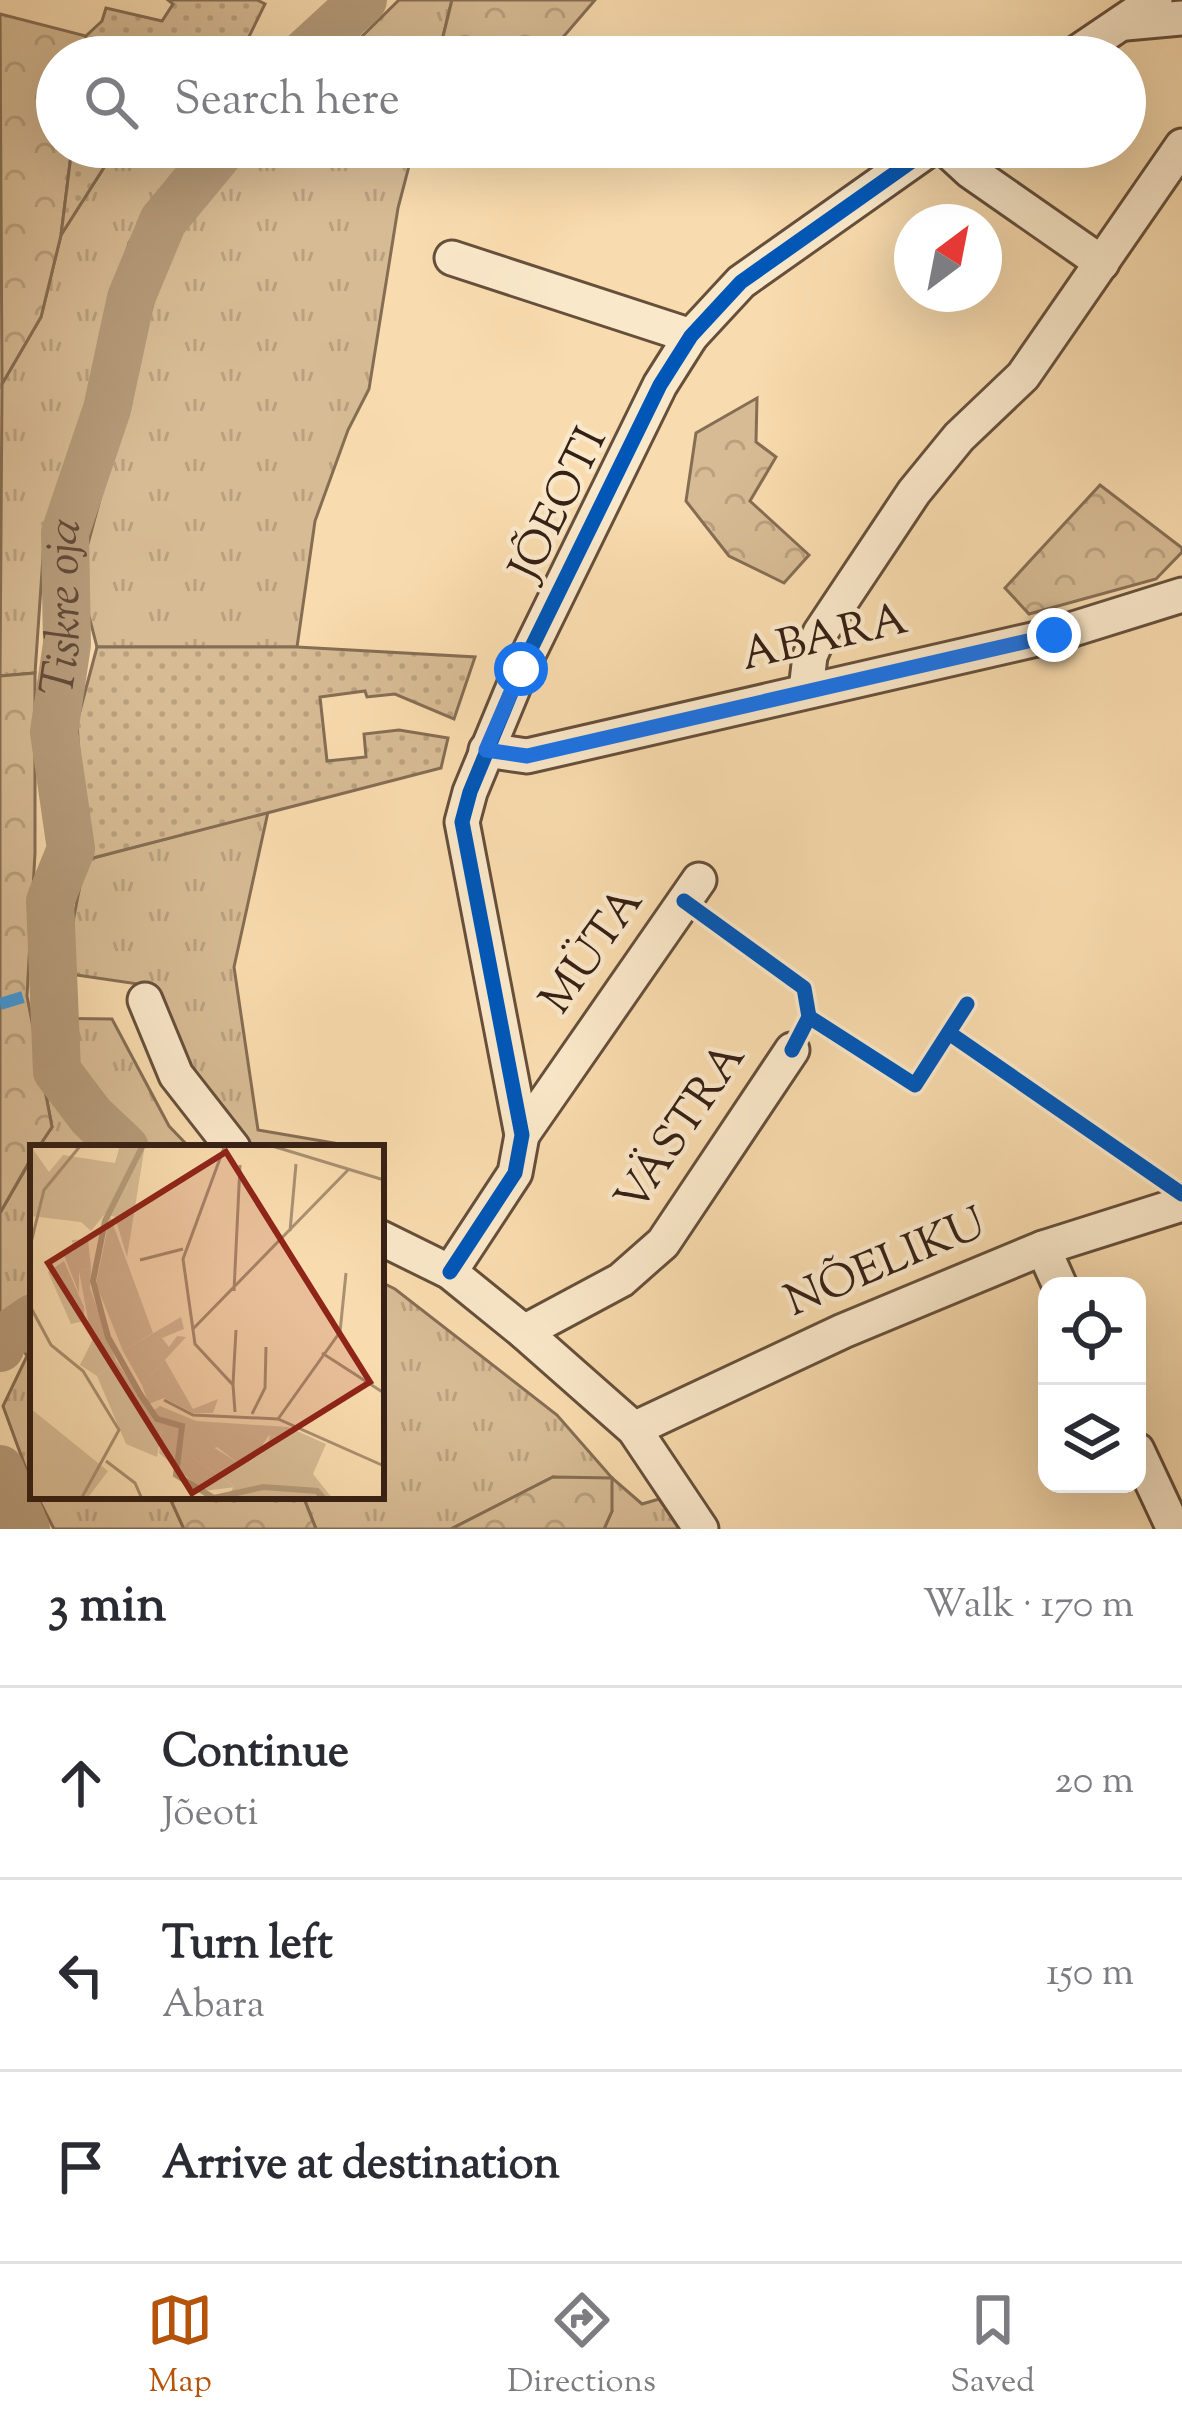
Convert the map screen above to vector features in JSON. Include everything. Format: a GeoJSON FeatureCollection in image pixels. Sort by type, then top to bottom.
{"type":"FeatureCollection","features":[{"type":"Feature","properties":{"kind":"street"},"geometry":{"type":"LineString","coordinates":[[1104,36],[1155,0]]}},
{"type":"Feature","properties":{"kind":"street"},"geometry":{"type":"LineString","coordinates":[[1124,23],[1182,18]]}},
{"type":"Feature","properties":{"kind":"street"},"geometry":{"type":"LineString","coordinates":[[806,690],[810,656],[820,633],[914,492],[959,437],[1023,376],[1182,146]]}},
{"type":"Feature","properties":{"kind":"street","name":"JÕEOTI"},"geometry":{"type":"LineString","coordinates":[[450,1272],[515,1173],[522,1135],[462,822],[486,750],[660,385],[691,335],[741,282],[902,168]]}},
{"type":"Feature","properties":{"kind":"street"},"geometry":{"type":"LineString","coordinates":[[967,168],[1102,263]]}},
{"type":"Feature","properties":{"kind":"street"},"geometry":{"type":"LineString","coordinates":[[452,258],[691,335]]}},
{"type":"Feature","properties":{"kind":"street","name":"ABARA"},"geometry":{"type":"LineString","coordinates":[[486,750],[527,756],[1054,635],[1182,595]]}},
{"type":"Feature","properties":{"kind":"street","name":"MÜTA"},"geometry":{"type":"LineString","coordinates":[[522,1135],[699,880]]}},
{"type":"Feature","properties":{"kind":"street"},"geometry":{"type":"LineString","coordinates":[[145,1000],[176,1075],[230,1145]]}},
{"type":"Feature","properties":{"kind":"street","name":"VÄSTRA"},"geometry":{"type":"LineString","coordinates":[[524,1332],[621,1280],[663,1243],[792,1050]]}},
{"type":"Feature","properties":{"kind":"street","name":"NÕELIKU"},"geometry":{"type":"LineString","coordinates":[[634,1429],[843,1330],[1042,1248],[1182,1204]]}},
{"type":"Feature","properties":{"kind":"street"},"geometry":{"type":"LineString","coordinates":[[384,1239],[450,1272],[634,1429],[701,1529]]}},
{"type":"Feature","properties":{"kind":"street"},"geometry":{"type":"LineString","coordinates":[[1042,1248],[1056,1277]]}},
{"type":"Feature","properties":{"kind":"street"},"geometry":{"type":"LineString","coordinates":[[1146,1469],[1174,1529]]}},
{"type":"Feature","properties":{"kind":"green space"},"geometry":{"type":"Polygon","coordinates":[[[168,0],[257,0],[265,4],[249,36],[86,36],[102,21],[106,8],[162,21],[173,4],[168,0]]]}},
{"type":"Feature","properties":{"kind":"green space"},"geometry":{"type":"Polygon","coordinates":[[[399,0],[452,0],[443,36],[362,36],[399,0]]]}},
{"type":"Feature","properties":{"kind":"green space"},"geometry":{"type":"Polygon","coordinates":[[[452,0],[595,0],[564,36],[443,36],[452,0]]]}},
{"type":"Feature","properties":{"kind":"green space"},"geometry":{"type":"Polygon","coordinates":[[[0,14],[86,36],[36,36],[36,168],[69,168],[61,235],[41,317],[2,384],[0,14]]]}},
{"type":"Feature","properties":{"kind":"green space"},"geometry":{"type":"Polygon","coordinates":[[[69,168],[104,168],[61,235],[69,168]]]}},
{"type":"Feature","properties":{"kind":"green space"},"geometry":{"type":"Polygon","coordinates":[[[104,168],[181,168],[129,243],[94,381],[45,528],[35,673],[0,676],[2,384],[41,317],[61,235],[104,168]]]}},
{"type":"Feature","properties":{"kind":"green space"},"geometry":{"type":"Polygon","coordinates":[[[234,168],[408,168],[369,389],[348,430],[315,521],[297,647],[97,647],[79,577],[169,244],[234,168]]]}},
{"type":"Feature","properties":{"kind":"green space"},"geometry":{"type":"Polygon","coordinates":[[[757,398],[756,442],[776,457],[750,501],[809,555],[784,583],[729,556],[686,501],[696,433],[757,398]]]}},
{"type":"Feature","properties":{"kind":"green space"},"geometry":{"type":"Polygon","coordinates":[[[1100,485],[1182,552],[1156,579],[1029,614],[1005,588],[1100,485]]]}},
{"type":"Feature","properties":{"kind":"green space"},"geometry":{"type":"Polygon","coordinates":[[[97,647],[297,647],[475,657],[454,719],[395,694],[367,697],[365,691],[320,697],[327,761],[366,757],[364,734],[399,730],[448,738],[441,768],[85,860],[77,722],[97,647]]]}},
{"type":"Feature","properties":{"kind":"green space"},"geometry":{"type":"Polygon","coordinates":[[[35,673],[35,853],[27,996],[52,1127],[40,1145],[30,1145],[30,1160],[0,1213],[0,676],[35,673]]]}},
{"type":"Feature","properties":{"kind":"green space"},"geometry":{"type":"Polygon","coordinates":[[[268,812],[234,967],[258,1130],[346,1145],[247,1145],[186,1073],[152,986],[63,973],[85,860],[268,812]]]}},
{"type":"Feature","properties":{"kind":"green space"},"geometry":{"type":"Polygon","coordinates":[[[31,1018],[112,1019],[169,1126],[187,1145],[40,1145],[52,1127],[31,1018]]]}},
{"type":"Feature","properties":{"kind":"green space"},"geometry":{"type":"Polygon","coordinates":[[[30,1161],[30,1480],[3,1406],[27,1356],[0,1311],[0,1213],[30,1161]]]}},
{"type":"Feature","properties":{"kind":"green space"},"geometry":{"type":"Polygon","coordinates":[[[384,1284],[557,1415],[612,1478],[642,1504],[659,1499],[679,1529],[604,1529],[612,1511],[553,1477],[451,1529],[316,1529],[304,1499],[384,1499],[384,1284]]]}},
{"type":"Feature","properties":{"kind":"green space"},"geometry":{"type":"Polygon","coordinates":[[[553,1477],[612,1478],[612,1511],[604,1529],[451,1529],[553,1477]]]}},
{"type":"Feature","properties":{"kind":"green space"},"geometry":{"type":"Polygon","coordinates":[[[39,1499],[170,1499],[184,1529],[54,1529],[39,1499]]]}},
{"type":"Feature","properties":{"kind":"green space"},"geometry":{"type":"Polygon","coordinates":[[[170,1499],[304,1499],[316,1529],[184,1529],[170,1499]]]}},
{"type":"Feature","properties":{"kind":"waterway","name":"Tiskre oja"},"geometry":{"type":"LineString","coordinates":[[324,36],[363,0]]}},
{"type":"Feature","properties":{"kind":"waterway","name":"Tiskre oja"},"geometry":{"type":"LineString","coordinates":[[122,1145],[91,1116],[57,1071],[50,901],[71,849],[54,732],[67,644],[65,533],[107,409],[131,298],[163,221],[207,168]]}},
{"type":"Feature","properties":{"kind":"waterway","name":"Tiskre oja"},"geometry":{"type":"LineString","coordinates":[[0,1348],[4,1338],[30,1320]]}},
{"type":"Feature","properties":{"kind":"waterway","name":"Tiskre oja"},"geometry":{"type":"LineString","coordinates":[[0,1469],[26,1529]]}},
{"type":"Feature","properties":{"kind":"marked path"},"geometry":{"type":"LineString","coordinates":[[0,1004],[30,995]]}},
{"type":"Feature","properties":{"kind":"cycle path"},"geometry":{"type":"LineString","coordinates":[[450,1272],[515,1173],[522,1135],[462,822],[470,792],[521,669],[660,385],[691,336],[741,282],[902,168]]}},
{"type":"Feature","properties":{"kind":"cycle path"},"geometry":{"type":"LineString","coordinates":[[684,901],[804,988],[809,1017],[792,1050]]}},
{"type":"Feature","properties":{"kind":"cycle path"},"geometry":{"type":"LineString","coordinates":[[809,1017],[915,1085],[967,1004]]}},
{"type":"Feature","properties":{"kind":"cycle path"},"geometry":{"type":"LineString","coordinates":[[949,1033],[1182,1194]]}},
{"type":"Feature","properties":{"kind":"route"},"geometry":{"type":"LineString","coordinates":[[521,669],[486,750],[527,756],[1054,635]]}}]}
